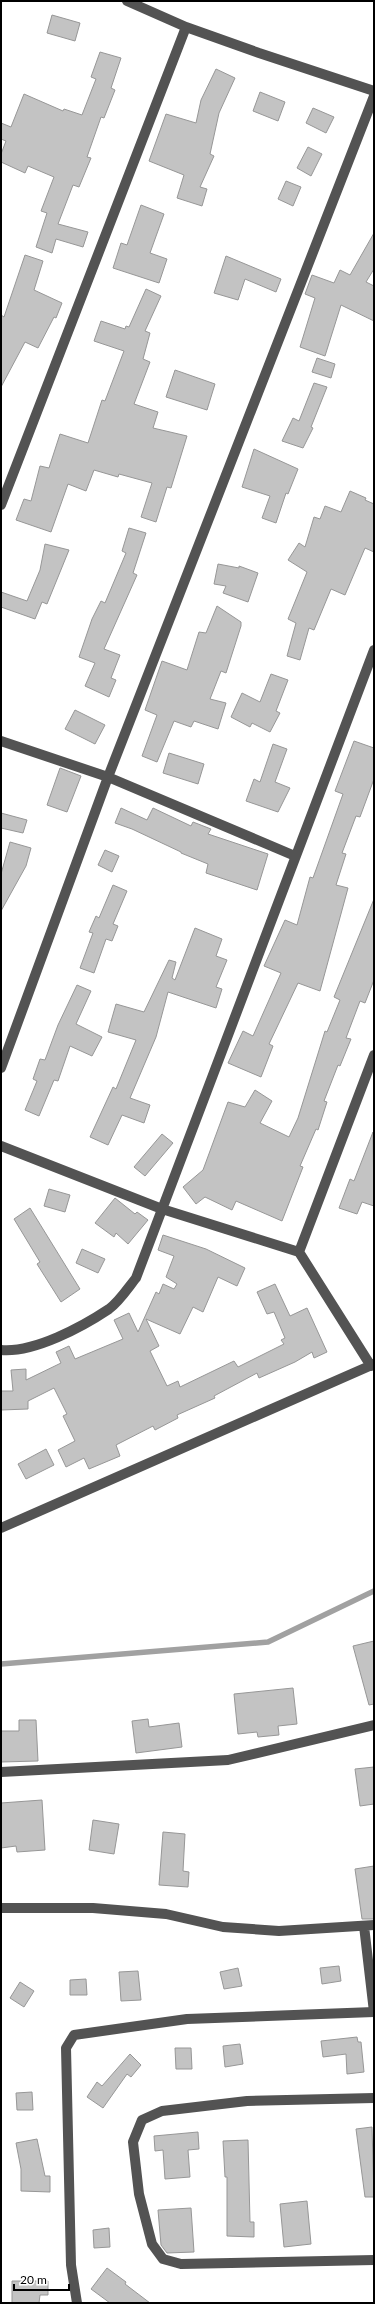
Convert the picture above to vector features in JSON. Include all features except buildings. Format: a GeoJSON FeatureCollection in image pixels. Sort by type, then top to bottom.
{"type":"FeatureCollection","features":[{"type":"Feature","properties":{"kind":"street"},"geometry":{"type":"LineString","coordinates":[[130,2],[186,27],[374,91]]}},
{"type":"Feature","properties":{"kind":"street"},"geometry":{"type":"LineString","coordinates":[[1,505],[186,27]]}},
{"type":"Feature","properties":{"kind":"street"},"geometry":{"type":"LineString","coordinates":[[1,1068],[108,777],[374,96]]}},
{"type":"Feature","properties":{"kind":"street"},"geometry":{"type":"LineString","coordinates":[[1,1350],[16,1351],[53,1340],[110,1308],[136,1278],[374,650]]}},
{"type":"Feature","properties":{"kind":"street"},"geometry":{"type":"LineString","coordinates":[[1,741],[108,777],[295,856]]}},
{"type":"Feature","properties":{"kind":"street"},"geometry":{"type":"LineString","coordinates":[[299,1252],[374,1055]]}},
{"type":"Feature","properties":{"kind":"street"},"geometry":{"type":"LineString","coordinates":[[1,1146],[162,1210],[299,1252],[372,1365],[1,1528]]}},
{"type":"Feature","properties":{"kind":"street"},"geometry":{"type":"LineString","coordinates":[[1,1772],[228,1760],[374,1725]]}},
{"type":"Feature","properties":{"kind":"street"},"geometry":{"type":"LineString","coordinates":[[1,1908],[93,1908],[158,1913],[223,1927],[279,1931],[369,1926],[374,2012],[187,2019],[74,2035],[66,2048],[71,2265],[77,2303]]}},
{"type":"Feature","properties":{"kind":"street"},"geometry":{"type":"LineString","coordinates":[[374,2098],[247,2101],[162,2111],[142,2120],[133,2142],[139,2194],[152,2244],[163,2259],[182,2264],[374,2260]]}},
{"type":"Feature","properties":{"kind":"waterway"},"geometry":{"type":"LineString","coordinates":[[1,1664],[268,1642],[374,1591]]}}]}
